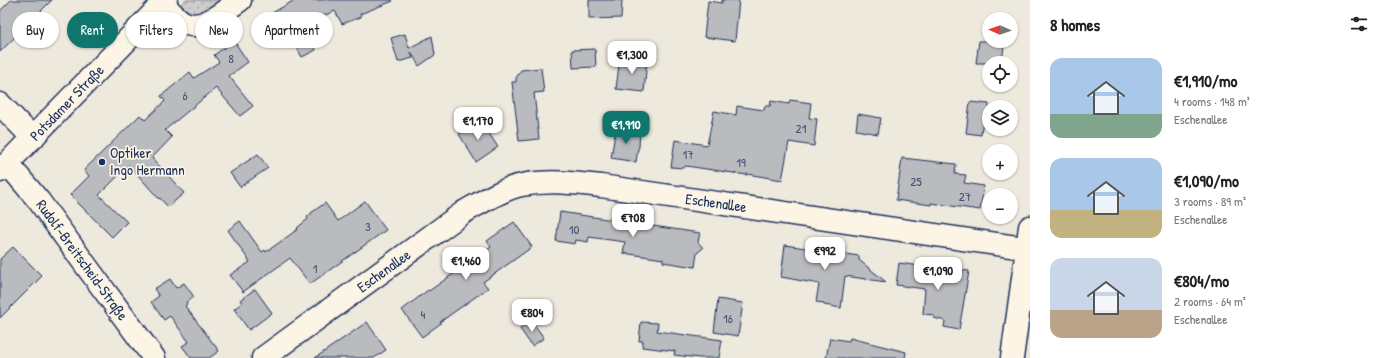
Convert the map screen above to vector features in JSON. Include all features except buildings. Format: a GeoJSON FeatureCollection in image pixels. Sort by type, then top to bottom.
{"type":"FeatureCollection","features":[{"type":"Feature","properties":{"kind":"street"},"geometry":{"type":"LineString","coordinates":[[163,1],[181,21],[190,26],[205,24],[240,0]]}},
{"type":"Feature","properties":{"kind":"street","name":"Potsdamer Straße"},"geometry":{"type":"LineString","coordinates":[[4,168],[163,1]]}},
{"type":"Feature","properties":{"kind":"street"},"geometry":{"type":"LineString","coordinates":[[0,104],[33,138]]}},
{"type":"Feature","properties":{"kind":"street","name":"Rudolf-Breitscheid-Straße"},"geometry":{"type":"LineString","coordinates":[[4,168],[39,201],[154,358]]}},
{"type":"Feature","properties":{"kind":"street","name":"Eschenallee"},"geometry":{"type":"LineString","coordinates":[[263,358],[464,212],[491,197],[521,185],[560,181],[601,186],[1028,248]]}},
{"type":"Feature","properties":{"kind":"street"},"geometry":{"type":"LineString","coordinates":[[1012,358],[1030,227]]}},
{"type":"Feature","properties":{"kind":"shaded area"},"geometry":{"type":"Polygon","coordinates":[[[185,0],[231,0],[212,12],[195,12],[195,19],[179,6],[185,0]]]}},
{"type":"Feature","properties":{"kind":"place","name":"Optiker Ingo Hermann"},"geometry":{"type":"Point","coordinates":[102,162]}}]}
